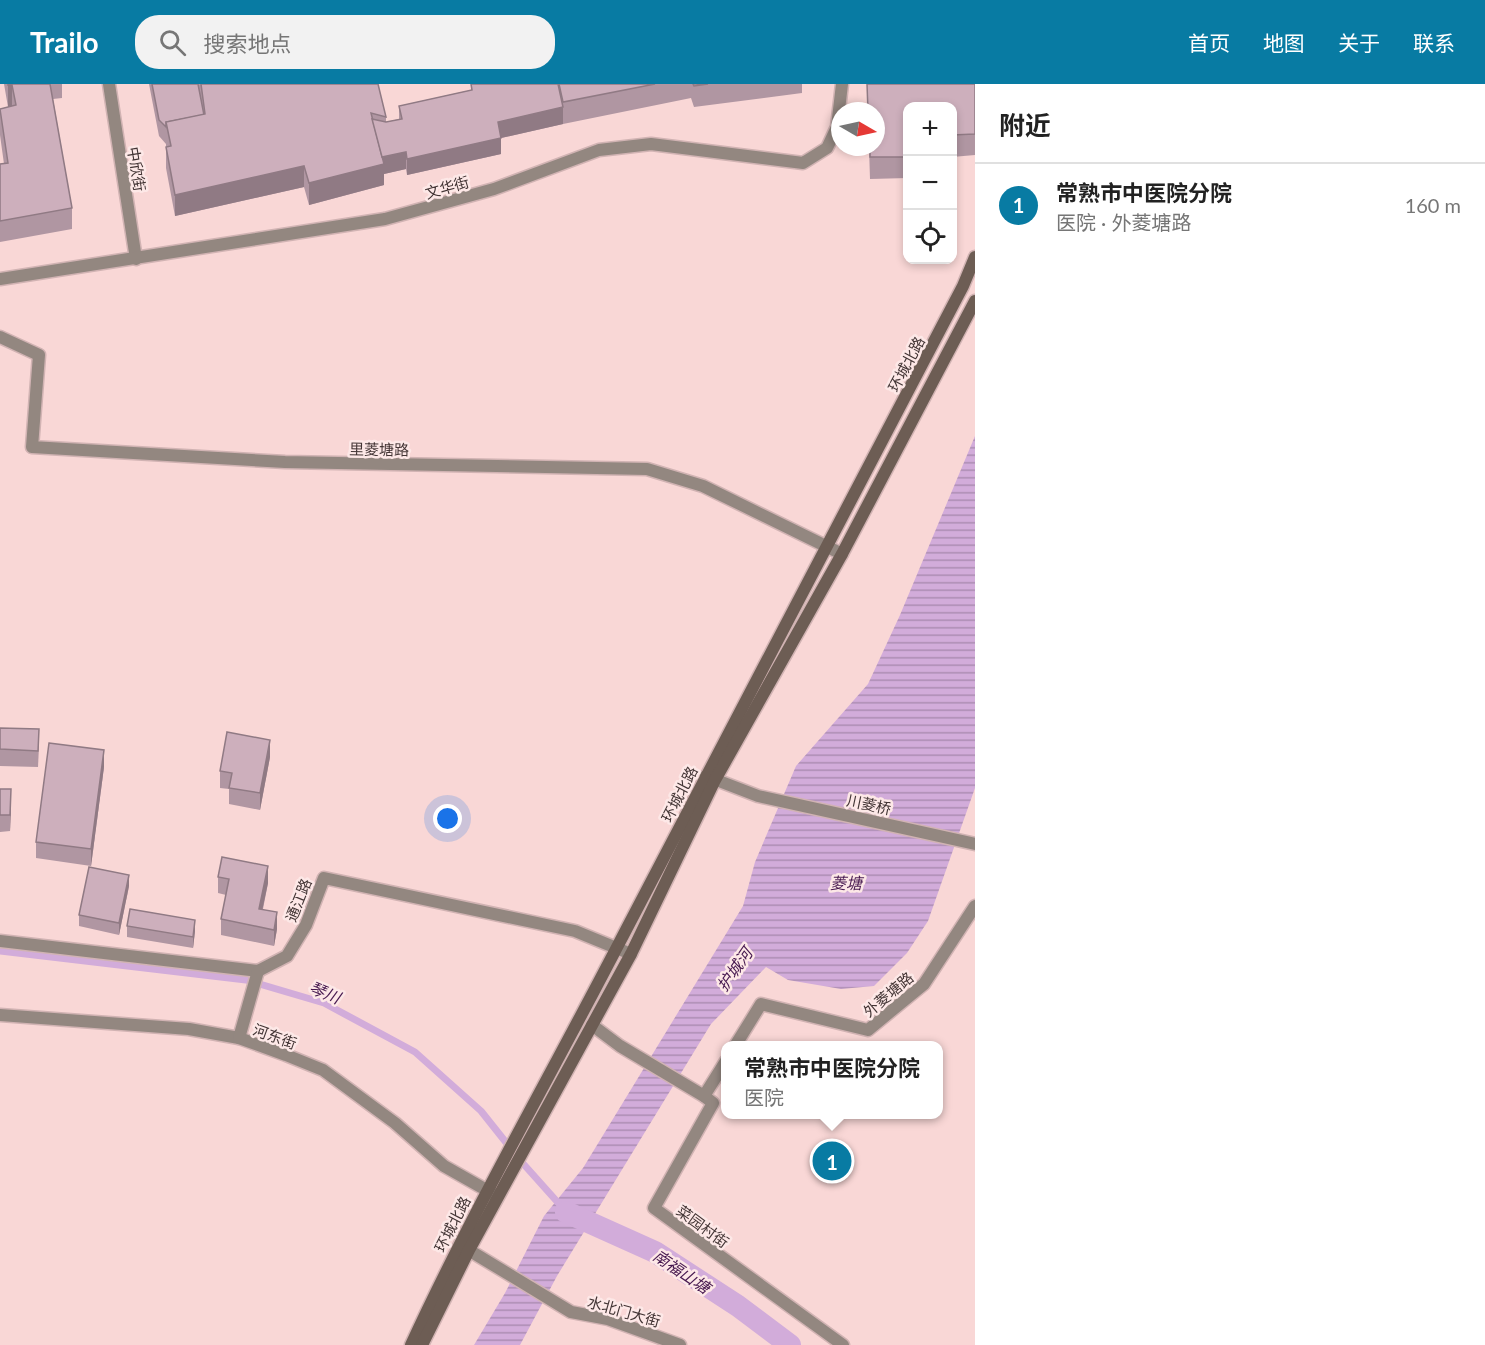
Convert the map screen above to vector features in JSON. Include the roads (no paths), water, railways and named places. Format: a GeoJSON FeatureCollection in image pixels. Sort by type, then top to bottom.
{"type":"FeatureCollection","features":[{"type":"Feature","properties":{"kind":"main road","name":"环城北路"},"geometry":{"type":"LineString","coordinates":[[411,1345],[463,1247],[498,1197],[507,1167],[617,948],[710,778],[963,286],[975,257]]}},
{"type":"Feature","properties":{"kind":"main road","name":"环城北路"},"geometry":{"type":"LineString","coordinates":[[531,1122],[592,1025],[631,954],[710,778],[842,554],[975,301]]}},
{"type":"Feature","properties":{"kind":"main road","name":"环城北路"},"geometry":{"type":"LineString","coordinates":[[422,1345],[487,1190],[507,1167]]}},
{"type":"Feature","properties":{"kind":"street","name":"中欣街"},"geometry":{"type":"LineString","coordinates":[[109,84],[136,259]]}},
{"type":"Feature","properties":{"kind":"street","name":"文华街"},"geometry":{"type":"LineString","coordinates":[[0,279],[385,219],[494,189],[599,150],[651,144],[803,164],[827,148],[837,127],[842,84]]}},
{"type":"Feature","properties":{"kind":"street","name":"里菱塘路"},"geometry":{"type":"LineString","coordinates":[[0,337],[39,355],[32,447],[285,462],[647,469],[703,486],[842,554]]}},
{"type":"Feature","properties":{"kind":"street","name":"川菱桥"},"geometry":{"type":"LineString","coordinates":[[710,778],[758,796],[974,844]]}},
{"type":"Feature","properties":{"kind":"street","name":"通江路"},"geometry":{"type":"LineString","coordinates":[[258,971],[287,956],[306,925],[324,878],[575,932],[631,954]]}},
{"type":"Feature","properties":{"kind":"street","name":"外菱塘路"},"geometry":{"type":"LineString","coordinates":[[738,1041],[761,1004],[868,1030],[924,984],[975,906]]}},
{"type":"Feature","properties":{"kind":"street"},"geometry":{"type":"LineString","coordinates":[[0,941],[258,971],[239,1038]]}},
{"type":"Feature","properties":{"kind":"street","name":"河东街"},"geometry":{"type":"LineString","coordinates":[[0,1015],[189,1029],[239,1038],[323,1070],[395,1123],[444,1166],[498,1197]]}},
{"type":"Feature","properties":{"kind":"street"},"geometry":{"type":"LineString","coordinates":[[592,1025],[620,1046],[704,1096],[721,1069]]}},
{"type":"Feature","properties":{"kind":"street","name":"菜园村街"},"geometry":{"type":"LineString","coordinates":[[704,1096],[713,1103],[654,1209],[843,1345]]}},
{"type":"Feature","properties":{"kind":"street","name":"水北门大街"},"geometry":{"type":"LineString","coordinates":[[463,1247],[571,1312],[608,1319],[680,1345]]}},
{"type":"Feature","properties":{"kind":"water","name":"菱塘"},"geometry":{"type":"Polygon","coordinates":[[[975,436],[975,788],[928,921],[907,953],[874,986],[841,989],[788,980],[766,967],[711,1024],[557,1276],[520,1345],[474,1345],[505,1293],[544,1216],[583,1168],[743,906],[755,862],[796,766],[868,684],[900,615],[975,436]]]}},
{"type":"Feature","properties":{"kind":"waterway","name":"琴川"},"geometry":{"type":"LineString","coordinates":[[0,951],[246,980],[324,1003],[415,1052],[481,1111],[512,1150]]}},
{"type":"Feature","properties":{"kind":"waterway","name":"琴川"},"geometry":{"type":"LineString","coordinates":[[519,1159],[561,1206]]}},
{"type":"Feature","properties":{"kind":"waterway","name":"南福山塘"},"geometry":{"type":"LineString","coordinates":[[566,1212],[655,1252],[738,1306],[790,1345]]}},
{"type":"Feature","properties":{"kind":"place","name":"常熟市中医院分院"},"geometry":{"type":"Point","coordinates":[832,1161]}},
{"type":"Feature","properties":{"kind":"water label","name":"护城河"},"geometry":{"type":"Point","coordinates":[734,969]}}]}
